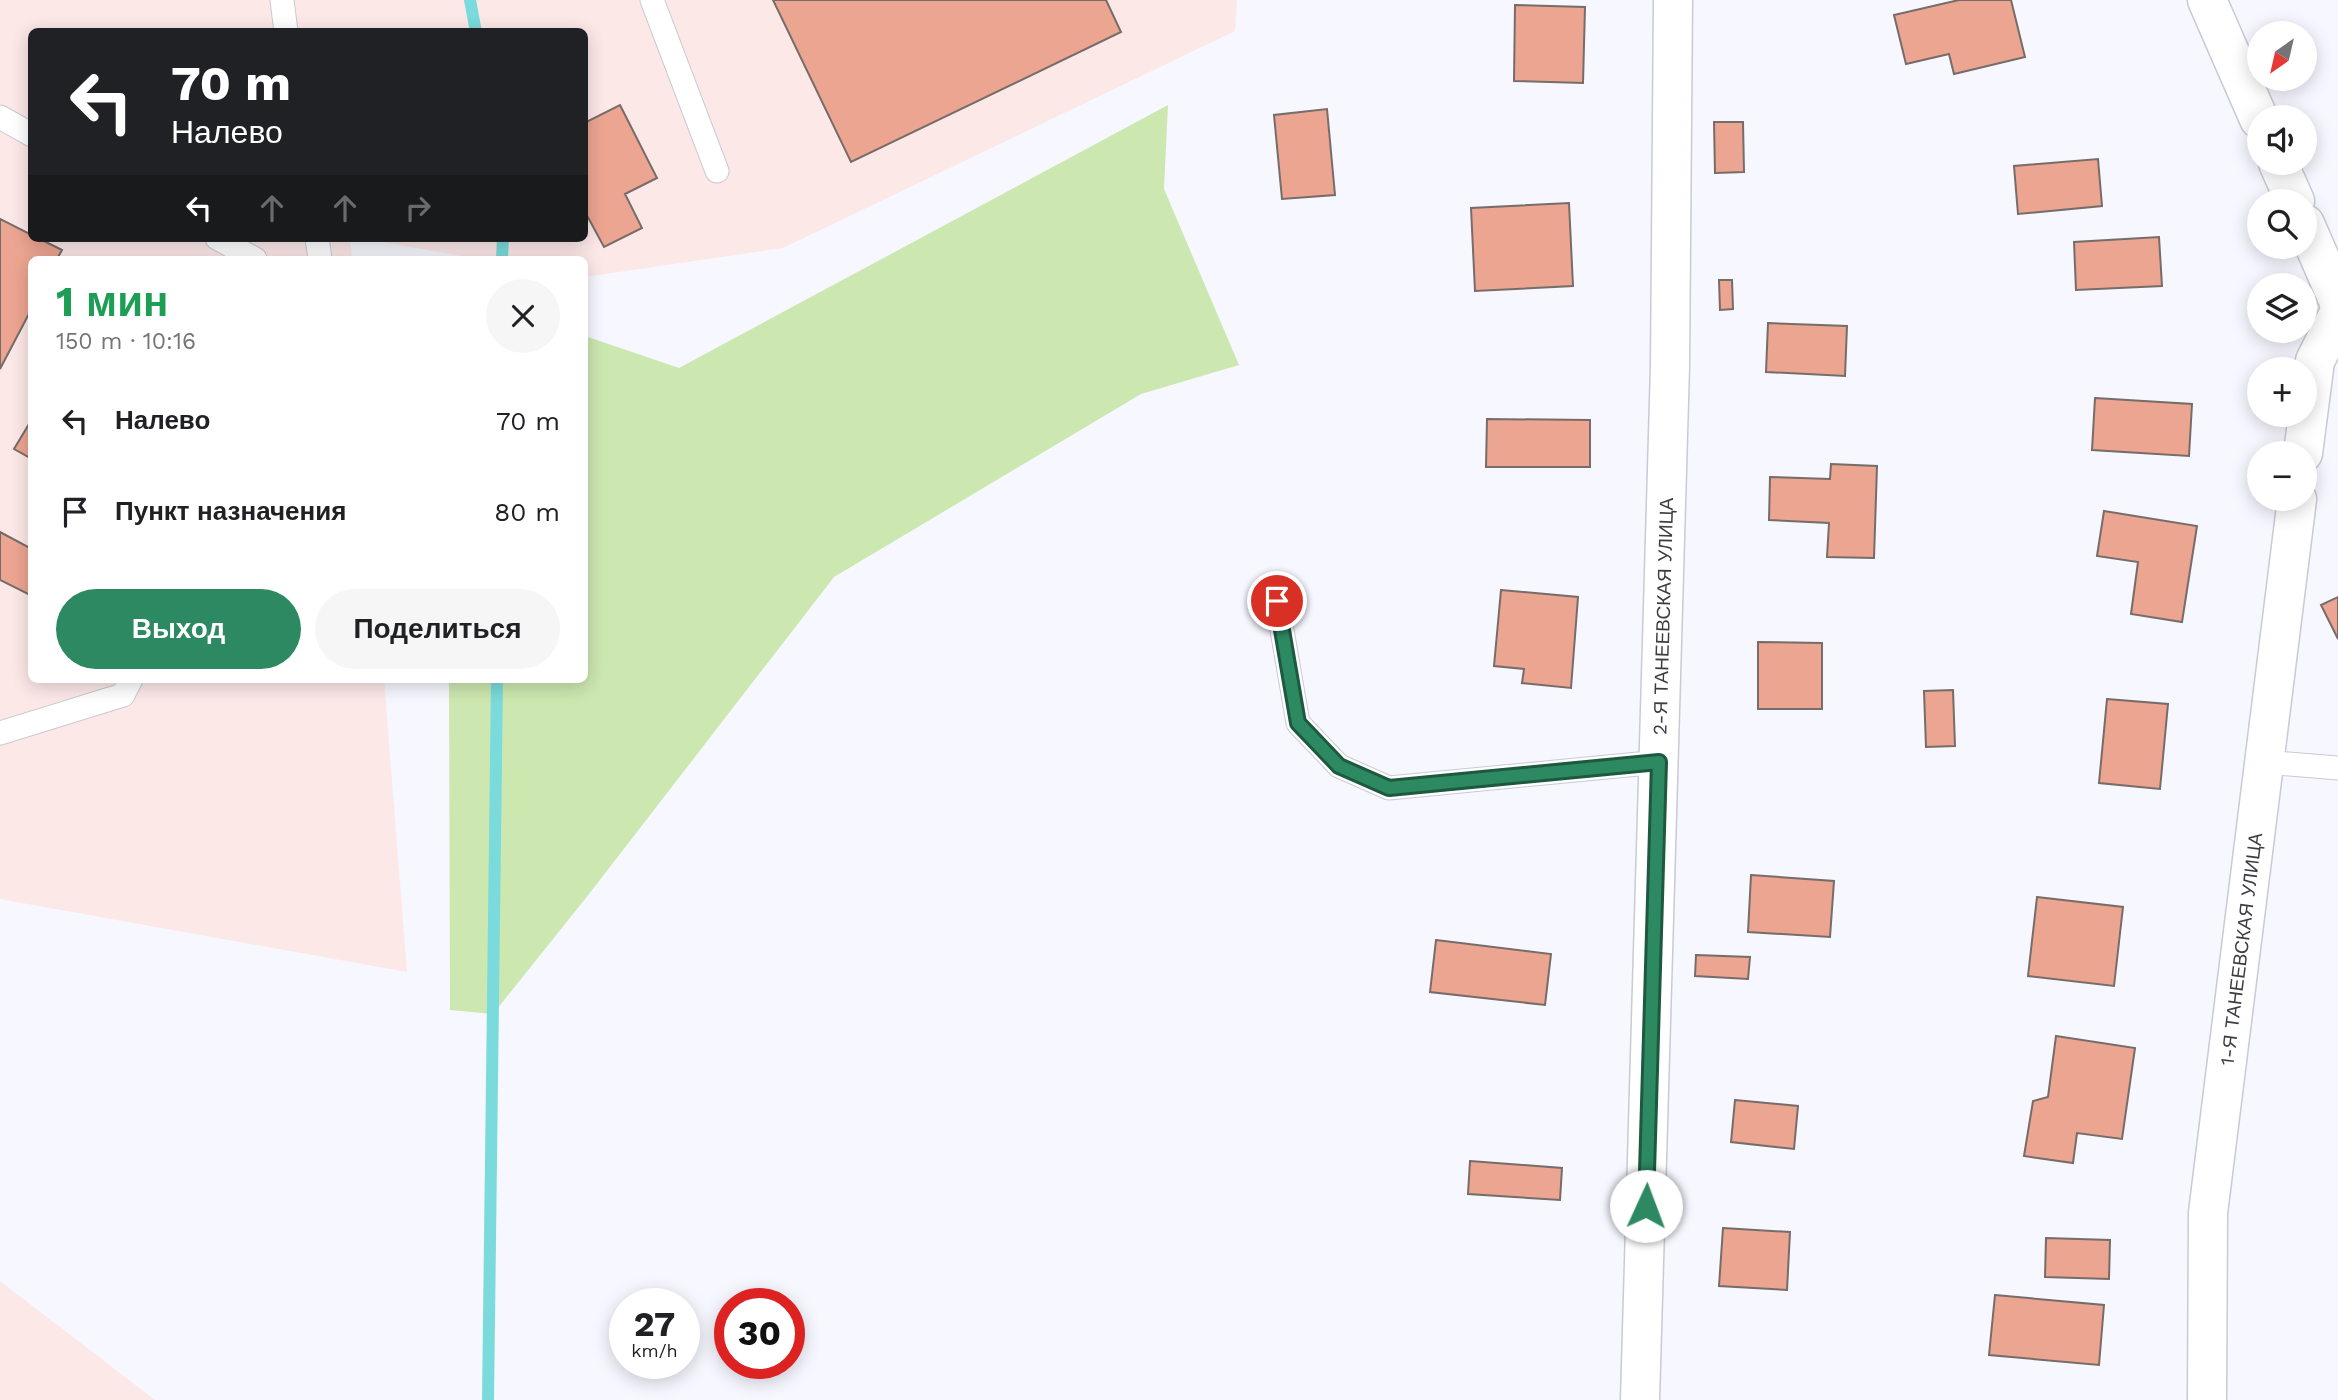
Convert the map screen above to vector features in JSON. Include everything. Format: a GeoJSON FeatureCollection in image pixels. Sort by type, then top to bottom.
{"type":"FeatureCollection","features":[{"type":"Feature","properties":{"kind":"street","name":"2-Я ТАНЕЕВСКАЯ УЛИЦА"},"geometry":{"type":"LineString","coordinates":[[1640,1400],[1670,366],[1672,0]]}},
{"type":"Feature","properties":{"kind":"street"},"geometry":{"type":"LineString","coordinates":[[2207,0],[2253,105]]}},
{"type":"Feature","properties":{"kind":"street"},"geometry":{"type":"LineString","coordinates":[[2317,252],[2338,300]]}},
{"type":"Feature","properties":{"kind":"street"},"geometry":{"type":"LineString","coordinates":[[2305,441],[2315,361],[2338,315]]}},
{"type":"Feature","properties":{"kind":"street","name":"1-Я ТАНЕЕВСКАЯ УЛИЦА"},"geometry":{"type":"LineString","coordinates":[[2207,1400],[2208,1213],[2295,511]]}},
{"type":"Feature","properties":{"kind":"lane"},"geometry":{"type":"LineString","coordinates":[[282,0],[286,28]]}},
{"type":"Feature","properties":{"kind":"lane"},"geometry":{"type":"LineString","coordinates":[[652,0],[717,171]]}},
{"type":"Feature","properties":{"kind":"lane"},"geometry":{"type":"LineString","coordinates":[[0,117],[28,133]]}},
{"type":"Feature","properties":{"kind":"lane"},"geometry":{"type":"LineString","coordinates":[[224,242],[250,256]]}},
{"type":"Feature","properties":{"kind":"lane"},"geometry":{"type":"LineString","coordinates":[[1277,601],[1298,723],[1339,766],[1389,788],[1659,762]]}},
{"type":"Feature","properties":{"kind":"lane"},"geometry":{"type":"LineString","coordinates":[[0,733],[123,695],[129,683]]}},
{"type":"Feature","properties":{"kind":"lane"},"geometry":{"type":"LineString","coordinates":[[2264,762],[2338,768]]}},
{"type":"Feature","properties":{"kind":"shaded area"},"geometry":{"type":"Polygon","coordinates":[[[0,0],[1237,0],[1235,31],[783,248],[588,277],[588,256],[462,256],[382,242],[588,242],[588,28],[28,28],[28,242],[350,242],[352,256],[28,256],[28,683],[384,683],[407,972],[0,899],[0,0]]]}},
{"type":"Feature","properties":{"kind":"shaded area"},"geometry":{"type":"Polygon","coordinates":[[[0,1281],[155,1400],[0,1400],[0,1281]]]}},
{"type":"Feature","properties":{"kind":"green space"},"geometry":{"type":"Polygon","coordinates":[[[1168,105],[1164,189],[1239,365],[1141,394],[834,577],[493,1014],[450,1010],[449,683],[588,683],[588,337],[679,368],[1168,105]]]}},
{"type":"Feature","properties":{"kind":"building"},"geometry":{"type":"Polygon","coordinates":[[[773,0],[1106,0],[1121,32],[851,162],[773,0]]]}},
{"type":"Feature","properties":{"kind":"building"},"geometry":{"type":"Polygon","coordinates":[[[1959,0],[2011,0],[2025,57],[1954,74],[1949,54],[1906,64],[1894,15],[1959,0]]]}},
{"type":"Feature","properties":{"kind":"building"},"geometry":{"type":"Polygon","coordinates":[[[1515,5],[1585,7],[1583,83],[1514,81],[1515,5]]]}},
{"type":"Feature","properties":{"kind":"building"},"geometry":{"type":"Polygon","coordinates":[[[620,105],[657,178],[625,194],[642,228],[604,247],[588,217],[588,121],[620,105]]]}},
{"type":"Feature","properties":{"kind":"building"},"geometry":{"type":"Polygon","coordinates":[[[1327,109],[1335,195],[1282,199],[1274,115],[1327,109]]]}},
{"type":"Feature","properties":{"kind":"building"},"geometry":{"type":"Polygon","coordinates":[[[1714,122],[1743,122],[1744,172],[1715,173],[1714,122]]]}},
{"type":"Feature","properties":{"kind":"building"},"geometry":{"type":"Polygon","coordinates":[[[2098,159],[2102,206],[2018,214],[2014,166],[2098,159]]]}},
{"type":"Feature","properties":{"kind":"building"},"geometry":{"type":"Polygon","coordinates":[[[1569,203],[1573,286],[1475,291],[1471,208],[1569,203]]]}},
{"type":"Feature","properties":{"kind":"building"},"geometry":{"type":"Polygon","coordinates":[[[0,219],[28,233],[28,242],[46,242],[62,250],[59,256],[28,256],[28,316],[0,369],[0,219]]]}},
{"type":"Feature","properties":{"kind":"building"},"geometry":{"type":"Polygon","coordinates":[[[2159,237],[2162,286],[2076,290],[2074,242],[2159,237]]]}},
{"type":"Feature","properties":{"kind":"building"},"geometry":{"type":"Polygon","coordinates":[[[1719,280],[1732,280],[1733,309],[1720,310],[1719,280]]]}},
{"type":"Feature","properties":{"kind":"building"},"geometry":{"type":"Polygon","coordinates":[[[1768,323],[1847,326],[1845,376],[1766,372],[1768,323]]]}},
{"type":"Feature","properties":{"kind":"building"},"geometry":{"type":"Polygon","coordinates":[[[2095,398],[2192,404],[2189,456],[2092,450],[2095,398]]]}},
{"type":"Feature","properties":{"kind":"building"},"geometry":{"type":"Polygon","coordinates":[[[1487,419],[1590,420],[1590,467],[1486,467],[1487,419]]]}},
{"type":"Feature","properties":{"kind":"building"},"geometry":{"type":"Polygon","coordinates":[[[28,426],[28,457],[14,449],[28,426]]]}},
{"type":"Feature","properties":{"kind":"building"},"geometry":{"type":"Polygon","coordinates":[[[1831,464],[1877,466],[1874,558],[1827,557],[1829,523],[1769,520],[1770,477],[1830,479],[1831,464]]]}},
{"type":"Feature","properties":{"kind":"building"},"geometry":{"type":"Polygon","coordinates":[[[2104,511],[2197,526],[2182,622],[2131,614],[2138,562],[2097,556],[2104,511]]]}},
{"type":"Feature","properties":{"kind":"building"},"geometry":{"type":"Polygon","coordinates":[[[0,532],[28,547],[28,594],[0,580],[0,532]]]}},
{"type":"Feature","properties":{"kind":"building"},"geometry":{"type":"Polygon","coordinates":[[[1501,590],[1578,597],[1571,688],[1522,683],[1524,669],[1494,666],[1501,590]]]}},
{"type":"Feature","properties":{"kind":"building"},"geometry":{"type":"Polygon","coordinates":[[[2338,597],[2338,639],[2321,605],[2338,597]]]}},
{"type":"Feature","properties":{"kind":"building"},"geometry":{"type":"Polygon","coordinates":[[[1758,642],[1822,643],[1822,709],[1758,709],[1758,642]]]}},
{"type":"Feature","properties":{"kind":"building"},"geometry":{"type":"Polygon","coordinates":[[[1953,690],[1955,746],[1926,747],[1924,691],[1953,690]]]}},
{"type":"Feature","properties":{"kind":"building"},"geometry":{"type":"Polygon","coordinates":[[[2107,699],[2168,704],[2160,789],[2099,783],[2107,699]]]}},
{"type":"Feature","properties":{"kind":"building"},"geometry":{"type":"Polygon","coordinates":[[[1751,875],[1834,881],[1830,937],[1748,932],[1751,875]]]}},
{"type":"Feature","properties":{"kind":"building"},"geometry":{"type":"Polygon","coordinates":[[[2037,897],[2123,907],[2114,986],[2028,976],[2037,897]]]}},
{"type":"Feature","properties":{"kind":"building"},"geometry":{"type":"Polygon","coordinates":[[[1436,940],[1551,954],[1545,1005],[1430,992],[1436,940]]]}},
{"type":"Feature","properties":{"kind":"building"},"geometry":{"type":"Polygon","coordinates":[[[1696,955],[1750,957],[1748,979],[1695,976],[1696,955]]]}},
{"type":"Feature","properties":{"kind":"building"},"geometry":{"type":"Polygon","coordinates":[[[2056,1036],[2135,1048],[2122,1139],[2077,1133],[2073,1163],[2024,1156],[2033,1101],[2048,1097],[2056,1036]]]}},
{"type":"Feature","properties":{"kind":"building"},"geometry":{"type":"Polygon","coordinates":[[[1735,1100],[1798,1106],[1794,1149],[1731,1142],[1735,1100]]]}},
{"type":"Feature","properties":{"kind":"building"},"geometry":{"type":"Polygon","coordinates":[[[1470,1161],[1562,1168],[1560,1200],[1468,1194],[1470,1161]]]}},
{"type":"Feature","properties":{"kind":"building"},"geometry":{"type":"Polygon","coordinates":[[[1723,1228],[1790,1232],[1787,1290],[1719,1286],[1723,1228]]]}},
{"type":"Feature","properties":{"kind":"building"},"geometry":{"type":"Polygon","coordinates":[[[2046,1238],[2110,1240],[2109,1279],[2045,1277],[2046,1238]]]}},
{"type":"Feature","properties":{"kind":"building"},"geometry":{"type":"Polygon","coordinates":[[[1995,1295],[2104,1305],[2099,1365],[1989,1355],[1995,1295]]]}},
{"type":"Feature","properties":{"kind":"waterway"},"geometry":{"type":"LineString","coordinates":[[470,0],[475,28]]}},
{"type":"Feature","properties":{"kind":"waterway"},"geometry":{"type":"LineString","coordinates":[[502,256],[503,242]]}},
{"type":"Feature","properties":{"kind":"waterway"},"geometry":{"type":"LineString","coordinates":[[488,1400],[497,683]]}},
{"type":"Feature","properties":{"kind":"route"},"geometry":{"type":"LineString","coordinates":[[1277,601],[1298,723],[1339,766],[1389,788],[1659,762],[1646,1206]]}}]}
